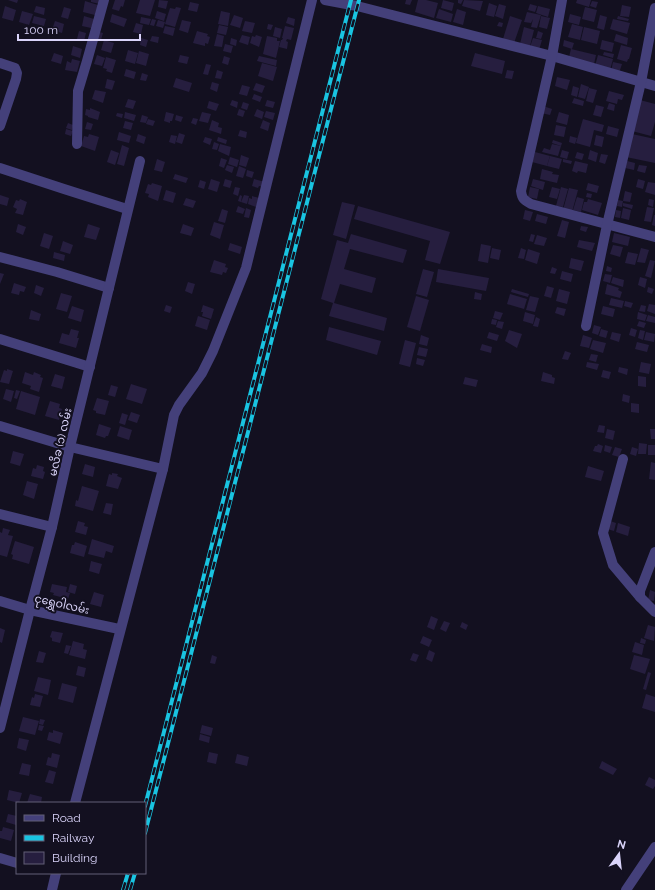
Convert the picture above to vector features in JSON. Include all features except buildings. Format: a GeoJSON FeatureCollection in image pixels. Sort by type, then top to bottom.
{"type":"FeatureCollection","features":[{"type":"Feature","properties":{"kind":"street"},"geometry":{"type":"LineString","coordinates":[[77,144],[78,91],[104,0]]}},
{"type":"Feature","properties":{"kind":"street"},"geometry":{"type":"LineString","coordinates":[[75,802],[163,468],[174,415],[179,405],[202,373],[213,351],[246,268],[312,0]]}},
{"type":"Feature","properties":{"kind":"street"},"geometry":{"type":"LineString","coordinates":[[328,0],[357,6],[552,56],[655,86]]}},
{"type":"Feature","properties":{"kind":"street"},"geometry":{"type":"LineString","coordinates":[[562,0],[552,56],[521,191],[522,197],[531,204],[655,237]]}},
{"type":"Feature","properties":{"kind":"street"},"geometry":{"type":"LineString","coordinates":[[586,326],[607,225],[641,82],[655,8]]}},
{"type":"Feature","properties":{"kind":"street"},"geometry":{"type":"LineString","coordinates":[[0,63],[15,68],[17,73],[0,126]]}},
{"type":"Feature","properties":{"kind":"street","name":"မလိခ (၁) လမ်း"},"geometry":{"type":"LineString","coordinates":[[0,728],[5,689],[30,610],[52,527],[127,208],[140,161]]}},
{"type":"Feature","properties":{"kind":"street"},"geometry":{"type":"LineString","coordinates":[[0,168],[127,208]]}},
{"type":"Feature","properties":{"kind":"street"},"geometry":{"type":"LineString","coordinates":[[0,257],[109,288]]}},
{"type":"Feature","properties":{"kind":"street"},"geometry":{"type":"LineString","coordinates":[[0,339],[90,367]]}},
{"type":"Feature","properties":{"kind":"street"},"geometry":{"type":"LineString","coordinates":[[0,426],[70,447],[163,468]]}},
{"type":"Feature","properties":{"kind":"street"},"geometry":{"type":"LineString","coordinates":[[623,459],[603,533],[613,565],[655,612]]}},
{"type":"Feature","properties":{"kind":"street"},"geometry":{"type":"LineString","coordinates":[[0,514],[52,527]]}},
{"type":"Feature","properties":{"kind":"street"},"geometry":{"type":"LineString","coordinates":[[640,597],[640,591],[655,552]]}},
{"type":"Feature","properties":{"kind":"street","name":"ငုရွှေဝါလမ်း"},"geometry":{"type":"LineString","coordinates":[[0,601],[30,610],[120,629]]}},
{"type":"Feature","properties":{"kind":"street"},"geometry":{"type":"LineString","coordinates":[[626,890],[655,847]]}},
{"type":"Feature","properties":{"kind":"street"},"geometry":{"type":"LineString","coordinates":[[0,858],[16,863]]}},
{"type":"Feature","properties":{"kind":"street"},"geometry":{"type":"LineString","coordinates":[[52,890],[56,874]]}},
{"type":"Feature","properties":{"kind":"railway"},"geometry":{"type":"LineString","coordinates":[[146,802],[351,0]]}},
{"type":"Feature","properties":{"kind":"railway"},"geometry":{"type":"LineString","coordinates":[[146,829],[359,0]]}},
{"type":"Feature","properties":{"kind":"railway"},"geometry":{"type":"LineString","coordinates":[[123,890],[128,874]]}},
{"type":"Feature","properties":{"kind":"railway"},"geometry":{"type":"LineString","coordinates":[[130,890],[135,874]]}}]}
